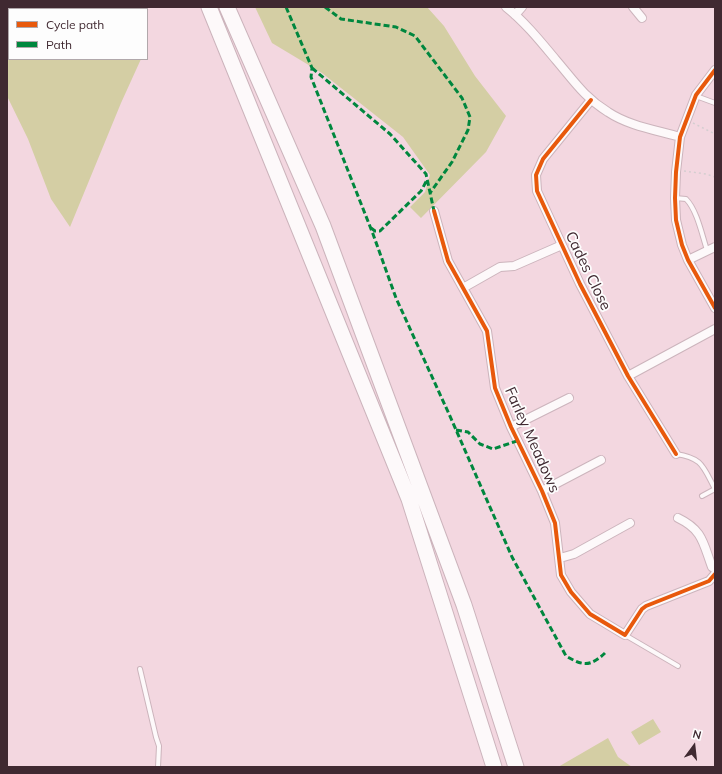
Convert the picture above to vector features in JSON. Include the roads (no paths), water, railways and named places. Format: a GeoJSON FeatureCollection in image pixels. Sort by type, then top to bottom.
{"type":"FeatureCollection","features":[{"type":"Feature","properties":{"kind":"highway"},"geometry":{"type":"LineString","coordinates":[[209,7],[409,499],[494,767]]}},
{"type":"Feature","properties":{"kind":"highway"},"geometry":{"type":"LineString","coordinates":[[227,7],[323,226],[464,605],[516,767]]}},
{"type":"Feature","properties":{"kind":"street"},"geometry":{"type":"LineString","coordinates":[[506,7],[556,60],[575,85],[591,100],[609,113],[633,124],[680,137]]}},
{"type":"Feature","properties":{"kind":"street"},"geometry":{"type":"LineString","coordinates":[[515,15],[522,7]]}},
{"type":"Feature","properties":{"kind":"street"},"geometry":{"type":"LineString","coordinates":[[633,7],[642,18]]}},
{"type":"Feature","properties":{"kind":"street"},"geometry":{"type":"LineString","coordinates":[[715,70],[696,95],[680,137],[676,170],[675,198],[676,220],[682,245],[688,260],[715,308]]}},
{"type":"Feature","properties":{"kind":"street","name":"Cades Close"},"geometry":{"type":"LineString","coordinates":[[591,100],[543,159],[536,175],[538,191],[580,284],[628,376],[676,454]]}},
{"type":"Feature","properties":{"kind":"street","name":"Farley Meadows"},"geometry":{"type":"LineString","coordinates":[[434,211],[448,261],[487,331],[495,388],[510,427],[542,491],[555,523],[561,575],[571,592],[590,614],[626,635]]}},
{"type":"Feature","properties":{"kind":"street"},"geometry":{"type":"LineString","coordinates":[[463,288],[500,267],[514,266],[562,245]]}},
{"type":"Feature","properties":{"kind":"street"},"geometry":{"type":"LineString","coordinates":[[688,260],[715,246]]}},
{"type":"Feature","properties":{"kind":"street"},"geometry":{"type":"LineString","coordinates":[[628,376],[715,329]]}},
{"type":"Feature","properties":{"kind":"street"},"geometry":{"type":"LineString","coordinates":[[510,427],[569,398]]}},
{"type":"Feature","properties":{"kind":"street"},"geometry":{"type":"LineString","coordinates":[[542,491],[601,460]]}},
{"type":"Feature","properties":{"kind":"street"},"geometry":{"type":"LineString","coordinates":[[678,518],[696,529],[712,566],[715,569]]}},
{"type":"Feature","properties":{"kind":"street"},"geometry":{"type":"LineString","coordinates":[[560,558],[574,554],[630,523]]}},
{"type":"Feature","properties":{"kind":"street"},"geometry":{"type":"LineString","coordinates":[[626,635],[642,609],[646,606],[709,581],[715,574]]}},
{"type":"Feature","properties":{"kind":"lane"},"geometry":{"type":"LineString","coordinates":[[696,95],[715,103]]}},
{"type":"Feature","properties":{"kind":"lane"},"geometry":{"type":"LineString","coordinates":[[675,198],[686,199],[689,202],[707,250]]}},
{"type":"Feature","properties":{"kind":"lane"},"geometry":{"type":"LineString","coordinates":[[676,454],[685,455],[700,462],[715,489],[702,496]]}},
{"type":"Feature","properties":{"kind":"lane","name":"Farley Meadows"},"geometry":{"type":"LineString","coordinates":[[626,635],[678,666]]}},
{"type":"Feature","properties":{"kind":"lane"},"geometry":{"type":"LineString","coordinates":[[140,669],[159,746],[158,767]]}}]}
